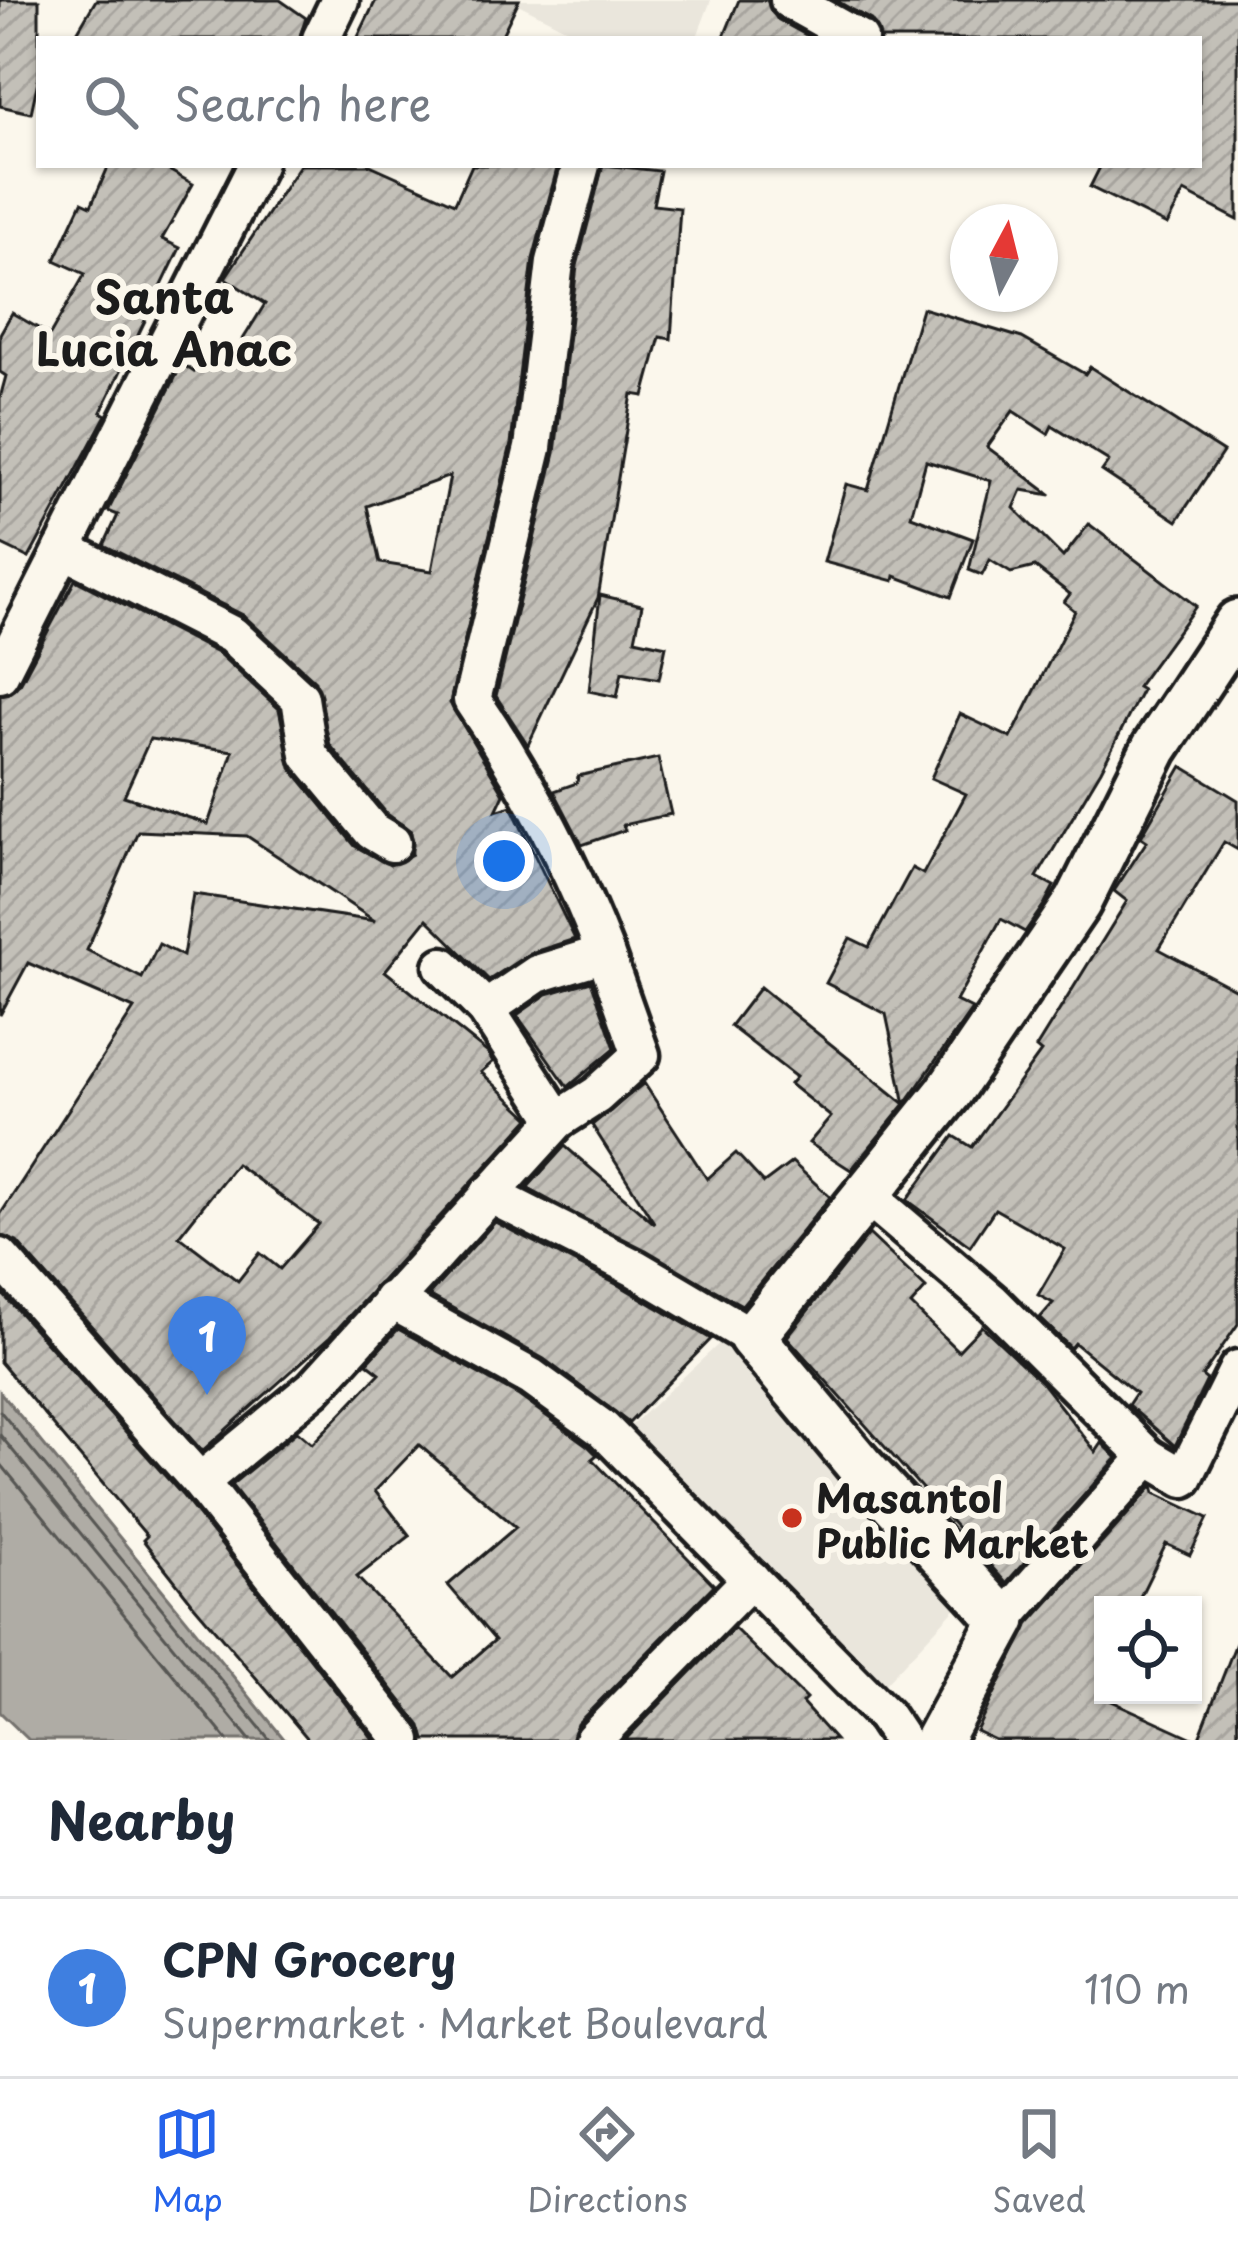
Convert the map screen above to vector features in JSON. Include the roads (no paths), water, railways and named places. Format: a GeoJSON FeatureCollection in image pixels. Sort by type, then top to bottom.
{"type":"FeatureCollection","features":[{"type":"Feature","properties":{"kind":"main road"},"geometry":{"type":"LineString","coordinates":[[938,1740],[1003,1620],[859,1466],[752,1337],[869,1197],[1078,902],[1155,748],[1238,623]]}},
{"type":"Feature","properties":{"kind":"street"},"geometry":{"type":"LineString","coordinates":[[322,36],[340,0]]}},
{"type":"Feature","properties":{"kind":"street"},"geometry":{"type":"LineString","coordinates":[[789,0],[854,36]]}},
{"type":"Feature","properties":{"kind":"street"},"geometry":{"type":"LineString","coordinates":[[0,674],[255,168]]}},
{"type":"Feature","properties":{"kind":"street"},"geometry":{"type":"LineString","coordinates":[[200,1482],[314,1388],[558,1120],[597,1095],[641,1055],[572,868],[514,760],[472,700],[533,448],[556,262],[580,168]]}},
{"type":"Feature","properties":{"kind":"street"},"geometry":{"type":"LineString","coordinates":[[63,549],[232,635],[300,698],[309,754],[372,831],[392,843]]}},
{"type":"Feature","properties":{"kind":"street"},"geometry":{"type":"LineString","coordinates":[[486,1009],[537,974],[604,953]]}},
{"type":"Feature","properties":{"kind":"street"},"geometry":{"type":"LineString","coordinates":[[443,966],[486,1009],[558,1120]]}},
{"type":"Feature","properties":{"kind":"street"},"geometry":{"type":"LineString","coordinates":[[489,1194],[635,1268],[752,1337]]}},
{"type":"Feature","properties":{"kind":"street"},"geometry":{"type":"LineString","coordinates":[[869,1197],[992,1302],[1148,1457],[1184,1478],[1238,1369]]}},
{"type":"Feature","properties":{"kind":"street"},"geometry":{"type":"LineString","coordinates":[[0,1257],[200,1482],[403,1740]]}},
{"type":"Feature","properties":{"kind":"street"},"geometry":{"type":"LineString","coordinates":[[392,1300],[531,1378],[603,1429],[885,1716],[902,1740]]}},
{"type":"Feature","properties":{"kind":"street"},"geometry":{"type":"LineString","coordinates":[[1003,1620],[1148,1457]]}},
{"type":"Feature","properties":{"kind":"street"},"geometry":{"type":"LineString","coordinates":[[593,1740],[751,1579]]}},
{"type":"Feature","properties":{"kind":"water"},"geometry":{"type":"Polygon","coordinates":[[[0,1392],[285,1740],[29,1740],[0,1712],[0,1392]]]}},
{"type":"Feature","properties":{"kind":"place","name":"CPN Grocery"},"geometry":{"type":"Point","coordinates":[207,1395]}},
{"type":"Feature","properties":{"kind":"place","name":"Masantol Public Market"},"geometry":{"type":"Point","coordinates":[792,1518]}},
{"type":"Feature","properties":{"kind":"district","name":"Santa Lucia Anac"},"geometry":{"type":"Point","coordinates":[164,321]}}]}
